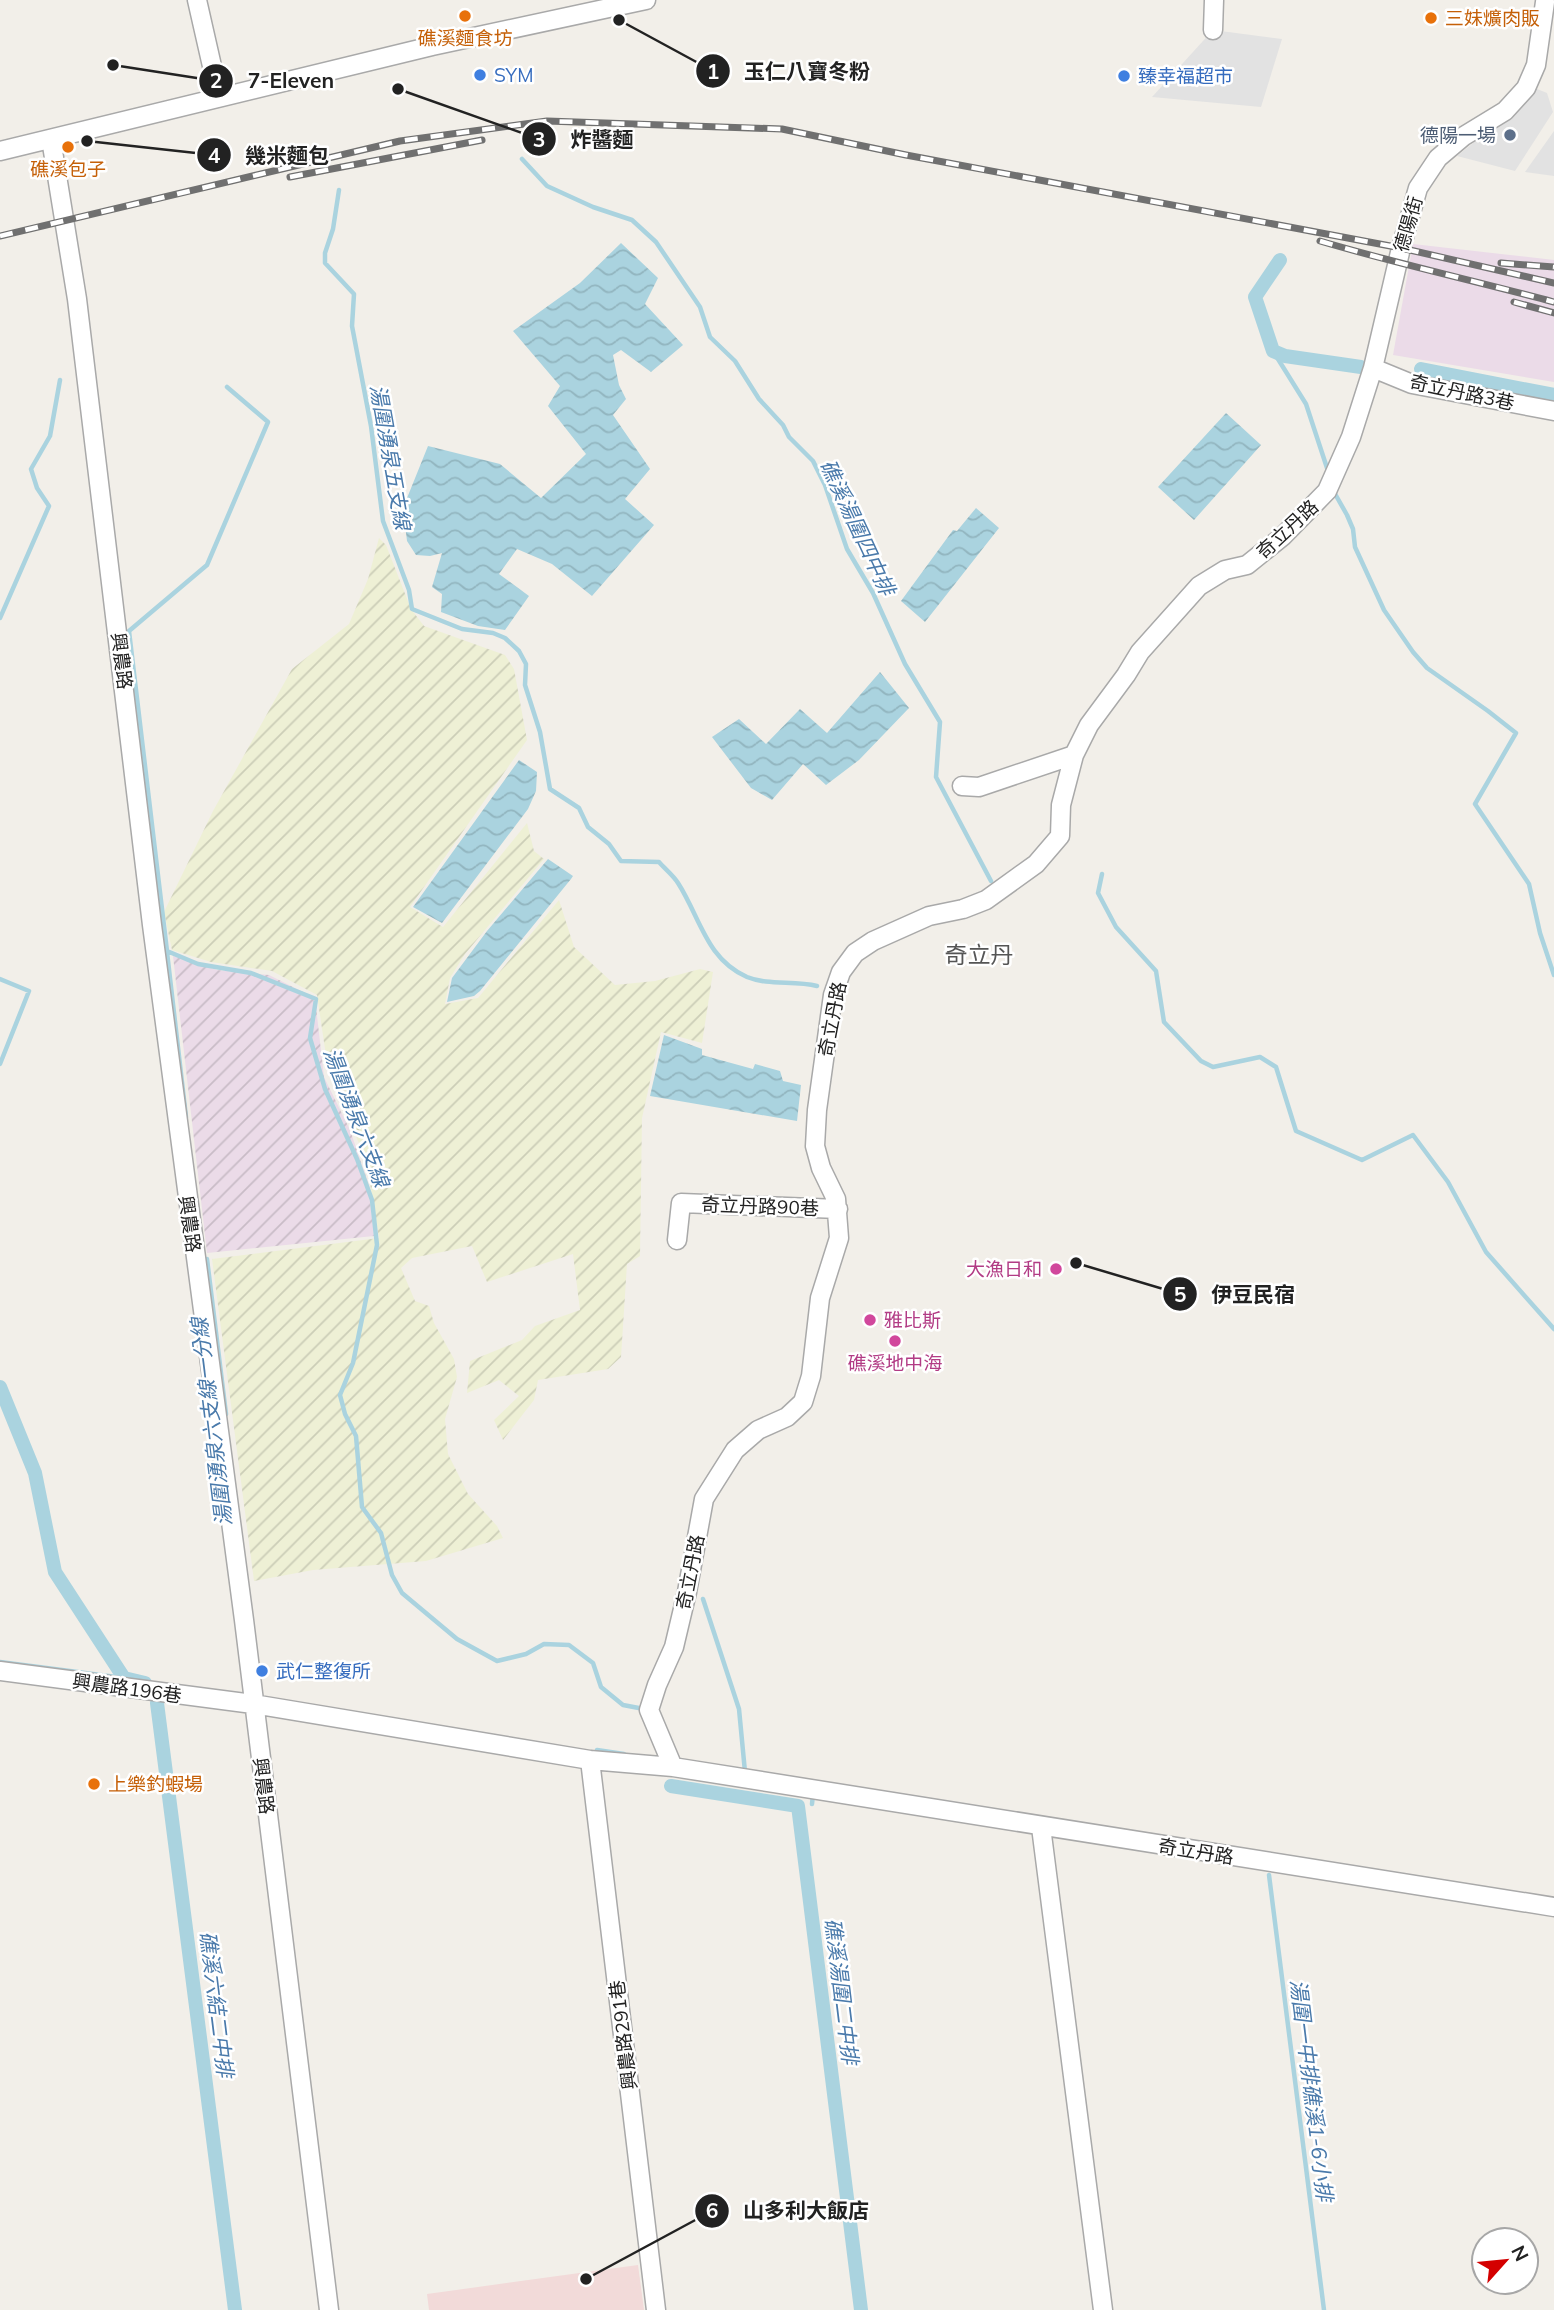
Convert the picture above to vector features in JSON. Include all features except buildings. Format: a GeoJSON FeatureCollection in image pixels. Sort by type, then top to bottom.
{"type":"FeatureCollection","features":[{"type":"Feature","properties":{"kind":"street"},"geometry":{"type":"LineString","coordinates":[[197,0],[219,97]]}},
{"type":"Feature","properties":{"kind":"street"},"geometry":{"type":"LineString","coordinates":[[0,151],[445,43],[646,0]]}},
{"type":"Feature","properties":{"kind":"street"},"geometry":{"type":"LineString","coordinates":[[1213,30],[1214,0]]}},
{"type":"Feature","properties":{"kind":"street","name":"德陽街"},"geometry":{"type":"LineString","coordinates":[[1373,368],[1418,188],[1438,158],[1464,136],[1505,111],[1525,88],[1536,65],[1543,2]]}},
{"type":"Feature","properties":{"kind":"street","name":"興農路"},"geometry":{"type":"LineString","coordinates":[[51,139],[77,299],[178,1133],[244,1620],[329,2310]]}},
{"type":"Feature","properties":{"kind":"street","name":"奇立丹路3巷"},"geometry":{"type":"LineString","coordinates":[[1373,368],[1412,384],[1554,411]]}},
{"type":"Feature","properties":{"kind":"street","name":"奇立丹路"},"geometry":{"type":"LineString","coordinates":[[673,1767],[649,1710],[656,1685],[674,1647],[705,1499],[735,1450],[758,1430],[787,1417],[803,1402],[811,1376],[820,1298],[839,1238],[836,1199],[821,1168],[816,1146],[817,1110],[833,995],[841,972],[855,953],[873,941],[929,916],[963,909],[986,900],[1037,864],[1060,836],[1061,805],[1074,755],[1089,725],[1140,652],[1199,586],[1225,570],[1247,565],[1283,536],[1327,491],[1350,437],[1373,368]]}},
{"type":"Feature","properties":{"kind":"street"},"geometry":{"type":"LineString","coordinates":[[962,786],[979,787],[1074,755]]}},
{"type":"Feature","properties":{"kind":"street","name":"奇立丹路90巷"},"geometry":{"type":"LineString","coordinates":[[677,1240],[681,1203],[838,1209]]}},
{"type":"Feature","properties":{"kind":"street","name":"興農路196巷"},"geometry":{"type":"LineString","coordinates":[[0,1671],[253,1704]]}},
{"type":"Feature","properties":{"kind":"street","name":"奇立丹路"},"geometry":{"type":"LineString","coordinates":[[253,1704],[590,1760],[673,1767],[1554,1907]]}},
{"type":"Feature","properties":{"kind":"street","name":"興農路291巷"},"geometry":{"type":"LineString","coordinates":[[590,1760],[656,2310]]}},
{"type":"Feature","properties":{"kind":"street"},"geometry":{"type":"LineString","coordinates":[[1041,1827],[1103,2310]]}},
{"type":"Feature","properties":{"kind":"shaded area"},"geometry":{"type":"Polygon","coordinates":[[[1213,30],[1282,39],[1261,107],[1152,97],[1213,30]]]}},
{"type":"Feature","properties":{"kind":"shaded area","name":"德陽一場"},"geometry":{"type":"Polygon","coordinates":[[[1532,87],[1547,93],[1553,112],[1515,171],[1457,156],[1508,115],[1532,87]]]}},
{"type":"Feature","properties":{"kind":"shaded area"},"geometry":{"type":"Polygon","coordinates":[[[1554,131],[1554,176],[1525,172],[1554,131]]]}},
{"type":"Feature","properties":{"kind":"shaded area"},"geometry":{"type":"Polygon","coordinates":[[[1413,244],[1554,260],[1554,382],[1393,355],[1413,244]]]}},
{"type":"Feature","properties":{"kind":"shaded area"},"geometry":{"type":"Polygon","coordinates":[[[173,956],[217,970],[269,975],[315,998],[324,1077],[350,1130],[368,1182],[374,1236],[207,1253],[173,956]]]}},
{"type":"Feature","properties":{"kind":"shaded area"},"geometry":{"type":"Polygon","coordinates":[[[638,2265],[644,2310],[429,2310],[427,2294],[638,2265]]]}},
{"type":"Feature","properties":{"kind":"green space"},"geometry":{"type":"Polygon","coordinates":[[[379,538],[386,545],[411,609],[424,626],[505,655],[514,669],[527,740],[410,907],[443,927],[527,823],[534,851],[544,859],[465,954],[450,978],[445,1004],[478,998],[559,900],[574,947],[615,985],[655,981],[700,969],[713,972],[702,1043],[661,1032],[642,1118],[640,1256],[627,1264],[621,1357],[608,1369],[538,1380],[534,1400],[503,1440],[494,1420],[519,1396],[499,1380],[467,1393],[470,1361],[522,1340],[535,1326],[580,1310],[573,1254],[487,1282],[472,1246],[412,1258],[401,1268],[415,1301],[429,1306],[434,1323],[454,1359],[457,1377],[445,1419],[448,1454],[468,1494],[497,1526],[503,1538],[426,1561],[313,1570],[254,1581],[212,1259],[379,1238],[366,1159],[329,1076],[317,995],[272,971],[211,962],[172,950],[164,912],[213,811],[292,669],[349,624],[368,579],[379,538]]]}},
{"type":"Feature","properties":{"kind":"water"},"geometry":{"type":"Polygon","coordinates":[[[621,243],[658,278],[645,304],[683,345],[651,372],[621,350],[613,355],[619,385],[626,399],[613,415],[650,469],[625,499],[654,525],[592,596],[552,564],[517,549],[499,574],[529,596],[505,630],[478,626],[441,612],[442,594],[432,587],[442,553],[416,555],[407,541],[403,508],[428,446],[500,464],[541,498],[586,454],[548,406],[560,386],[513,331],[580,283],[621,243]]]}},
{"type":"Feature","properties":{"kind":"water"},"geometry":{"type":"Polygon","coordinates":[[[1226,413],[1261,445],[1194,520],[1158,487],[1226,413]]]}},
{"type":"Feature","properties":{"kind":"water"},"geometry":{"type":"Polygon","coordinates":[[[976,508],[999,528],[925,622],[901,601],[953,530],[957,531],[976,508]]]}},
{"type":"Feature","properties":{"kind":"water"},"geometry":{"type":"Polygon","coordinates":[[[880,672],[909,708],[859,760],[826,785],[803,764],[772,800],[751,788],[712,737],[739,719],[766,744],[800,709],[827,733],[880,672]]]}},
{"type":"Feature","properties":{"kind":"water"},"geometry":{"type":"Polygon","coordinates":[[[519,760],[537,772],[536,791],[528,809],[442,923],[413,907],[519,760]]]}},
{"type":"Feature","properties":{"kind":"water"},"geometry":{"type":"Polygon","coordinates":[[[548,859],[573,876],[571,879],[480,991],[474,996],[447,1002],[452,978],[487,931],[548,859]]]}},
{"type":"Feature","properties":{"kind":"water"},"geometry":{"type":"Polygon","coordinates":[[[664,1035],[702,1049],[702,1055],[753,1069],[755,1064],[780,1071],[783,1081],[801,1085],[797,1121],[650,1096],[664,1035]]]}},
{"type":"Feature","properties":{"kind":"waterway","name":"礁溪湯圍四中排"},"geometry":{"type":"LineString","coordinates":[[522,159],[547,186],[593,207],[632,220],[656,242],[700,307],[710,337],[735,361],[759,399],[783,425],[789,437],[813,461],[825,485],[847,549],[873,593],[905,664],[940,722],[936,777],[991,881]]}},
{"type":"Feature","properties":{"kind":"waterway","name":"湯圍湧泉五支線"},"geometry":{"type":"LineString","coordinates":[[339,190],[325,263],[354,294],[352,326],[371,426],[383,521],[409,590],[412,609],[462,629],[493,633],[505,638],[519,651],[526,664],[525,685],[540,732],[550,789],[579,808],[588,827],[609,844],[621,861],[659,862],[678,883],[705,936],[722,959],[733,969],[755,980],[817,986]]}},
{"type":"Feature","properties":{"kind":"waterway"},"geometry":{"type":"LineString","coordinates":[[1280,260],[1255,297],[1273,351],[1285,356],[1361,367]]}},
{"type":"Feature","properties":{"kind":"waterway"},"geometry":{"type":"LineString","coordinates":[[1273,351],[1306,404],[1329,474]]}},
{"type":"Feature","properties":{"kind":"waterway"},"geometry":{"type":"LineString","coordinates":[[1421,369],[1554,395]]}},
{"type":"Feature","properties":{"kind":"waterway"},"geometry":{"type":"LineString","coordinates":[[0,618],[49,506],[37,488],[31,469],[50,436],[60,380]]}},
{"type":"Feature","properties":{"kind":"waterway","name":"湯圍湧泉六支線"},"geometry":{"type":"LineString","coordinates":[[227,387],[268,422],[207,565],[129,631],[167,951],[198,964],[251,973],[316,999],[310,1038],[325,1089],[357,1159],[372,1200],[377,1245],[353,1363],[340,1395],[345,1414],[356,1436],[362,1507],[381,1533],[392,1575],[402,1593],[457,1639],[497,1661],[526,1654],[544,1644],[569,1645],[593,1663],[601,1687],[623,1705],[644,1709]]}},
{"type":"Feature","properties":{"kind":"waterway"},"geometry":{"type":"LineString","coordinates":[[1334,492],[1353,529],[1355,547],[1384,610],[1413,652],[1427,668],[1516,733],[1475,804],[1529,884],[1540,933],[1554,975]]}},
{"type":"Feature","properties":{"kind":"waterway"},"geometry":{"type":"LineString","coordinates":[[1102,874],[1098,893],[1116,927],[1156,971],[1164,1022],[1201,1061],[1213,1067],[1260,1057],[1276,1067],[1296,1131],[1362,1160],[1413,1135],[1448,1182],[1486,1252],[1554,1329]]}},
{"type":"Feature","properties":{"kind":"waterway","name":"湯圍湧泉六支線一分線"},"geometry":{"type":"LineString","coordinates":[[167,952],[186,1117]]}},
{"type":"Feature","properties":{"kind":"waterway"},"geometry":{"type":"LineString","coordinates":[[0,979],[29,991],[0,1064]]}},
{"type":"Feature","properties":{"kind":"waterway","name":"湯圍湧泉六支線一分線"},"geometry":{"type":"LineString","coordinates":[[207,1259],[226,1414]]}},
{"type":"Feature","properties":{"kind":"waterway"},"geometry":{"type":"LineString","coordinates":[[0,1387],[35,1473],[55,1572],[124,1678],[145,1683]]}},
{"type":"Feature","properties":{"kind":"waterway"},"geometry":{"type":"LineString","coordinates":[[703,1599],[739,1709],[747,1772]]}},
{"type":"Feature","properties":{"kind":"waterway"},"geometry":{"type":"LineString","coordinates":[[0,1662],[124,1678]]}},
{"type":"Feature","properties":{"kind":"waterway","name":"礁溪六結二中排"},"geometry":{"type":"LineString","coordinates":[[157,1703],[235,2310]]}},
{"type":"Feature","properties":{"kind":"waterway"},"geometry":{"type":"LineString","coordinates":[[597,1750],[624,1754]]}},
{"type":"Feature","properties":{"kind":"waterway","name":"礁溪湯圍二中排"},"geometry":{"type":"LineString","coordinates":[[671,1786],[798,1806],[861,2310]]}},
{"type":"Feature","properties":{"kind":"waterway"},"geometry":{"type":"LineString","coordinates":[[812,1804],[813,1794]]}},
{"type":"Feature","properties":{"kind":"waterway","name":"湯圍一中排礁溪1-6小排"},"geometry":{"type":"LineString","coordinates":[[1269,1875],[1324,2310]]}},
{"type":"Feature","properties":{"kind":"railway"},"geometry":{"type":"LineString","coordinates":[[0,236],[400,141],[547,121],[782,129],[906,155],[1401,248],[1554,283]]}},
{"type":"Feature","properties":{"kind":"railway"},"geometry":{"type":"LineString","coordinates":[[290,177],[482,140]]}},
{"type":"Feature","properties":{"kind":"railway"},"geometry":{"type":"LineString","coordinates":[[1320,241],[1554,302]]}},
{"type":"Feature","properties":{"kind":"railway"},"geometry":{"type":"LineString","coordinates":[[1501,263],[1554,267]]}},
{"type":"Feature","properties":{"kind":"railway"},"geometry":{"type":"LineString","coordinates":[[1514,302],[1554,313]]}},
{"type":"Feature","properties":{"kind":"place","name":"礁溪麵食坊"},"geometry":{"type":"Point","coordinates":[465,16]}},
{"type":"Feature","properties":{"kind":"place","name":"三妹爌肉販"},"geometry":{"type":"Point","coordinates":[1431,18]}},
{"type":"Feature","properties":{"kind":"place","name":"玉仁八寶冬粉"},"geometry":{"type":"Point","coordinates":[619,20]}},
{"type":"Feature","properties":{"kind":"place","name":"7-Eleven"},"geometry":{"type":"Point","coordinates":[113,65]}},
{"type":"Feature","properties":{"kind":"place","name":"SYM"},"geometry":{"type":"Point","coordinates":[480,75]}},
{"type":"Feature","properties":{"kind":"place","name":"臻幸福超市"},"geometry":{"type":"Point","coordinates":[1124,76]}},
{"type":"Feature","properties":{"kind":"place","name":"炸醬麵"},"geometry":{"type":"Point","coordinates":[398,89]}},
{"type":"Feature","properties":{"kind":"place","name":"德陽一場"},"geometry":{"type":"Point","coordinates":[1510,135]}},
{"type":"Feature","properties":{"kind":"place","name":"幾米麵包"},"geometry":{"type":"Point","coordinates":[87,141]}},
{"type":"Feature","properties":{"kind":"place","name":"礁溪包子"},"geometry":{"type":"Point","coordinates":[68,147]}},
{"type":"Feature","properties":{"kind":"place","name":"伊豆民宿"},"geometry":{"type":"Point","coordinates":[1076,1263]}},
{"type":"Feature","properties":{"kind":"place","name":"大漁日和"},"geometry":{"type":"Point","coordinates":[1056,1269]}},
{"type":"Feature","properties":{"kind":"place","name":"雅比斯"},"geometry":{"type":"Point","coordinates":[870,1320]}},
{"type":"Feature","properties":{"kind":"place","name":"礁溪地中海"},"geometry":{"type":"Point","coordinates":[895,1341]}},
{"type":"Feature","properties":{"kind":"place","name":"武仁整復所"},"geometry":{"type":"Point","coordinates":[262,1671]}},
{"type":"Feature","properties":{"kind":"place","name":"上樂釣蝦場"},"geometry":{"type":"Point","coordinates":[94,1784]}},
{"type":"Feature","properties":{"kind":"place","name":"山多利大飯店"},"geometry":{"type":"Point","coordinates":[586,2279]}},
{"type":"Feature","properties":{"kind":"district","name":"奇立丹"},"geometry":{"type":"Point","coordinates":[979,954]}}]}
